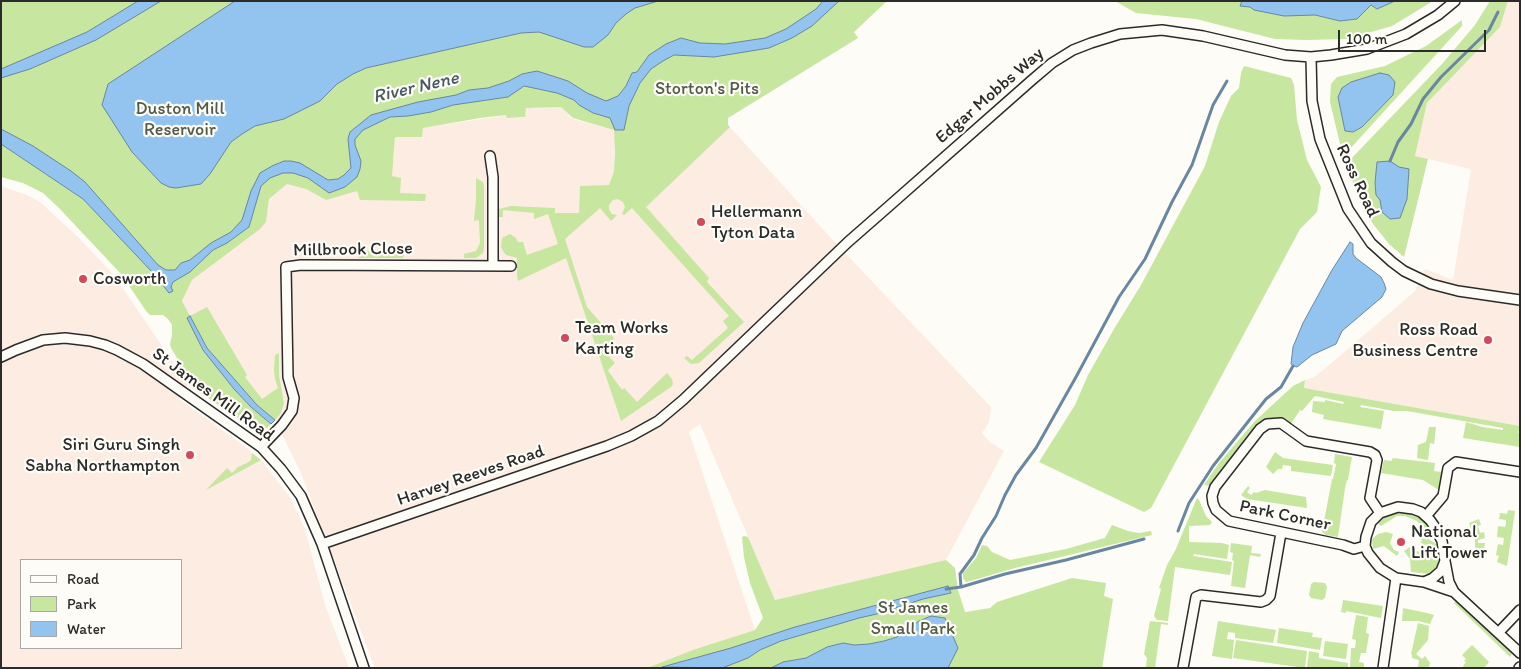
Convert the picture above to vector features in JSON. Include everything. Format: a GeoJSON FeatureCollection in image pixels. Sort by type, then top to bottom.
{"type":"FeatureCollection","features":[{"type":"Feature","properties":{"kind":"street","name":"Edgar Mobbs Way"},"geometry":{"type":"LineString","coordinates":[[631,436],[658,421],[677,406],[855,236],[1032,80],[1052,63],[1073,50],[1120,34],[1162,30],[1193,34],[1269,52],[1311,57],[1348,53],[1387,42],[1422,26],[1455,1]]}},
{"type":"Feature","properties":{"kind":"street","name":"Ross Road"},"geometry":{"type":"LineString","coordinates":[[1311,57],[1312,101],[1320,139],[1348,209],[1371,243],[1404,271],[1432,284],[1458,291],[1520,300]]}},
{"type":"Feature","properties":{"kind":"street"},"geometry":{"type":"LineString","coordinates":[[490,156],[493,177],[493,266]]}},
{"type":"Feature","properties":{"kind":"street","name":"Millbrook Close"},"geometry":{"type":"LineString","coordinates":[[261,447],[292,412],[294,398],[288,376],[286,266],[511,266]]}},
{"type":"Feature","properties":{"kind":"street","name":"St James Mill Road"},"geometry":{"type":"LineString","coordinates":[[1,357],[44,340],[65,338],[106,345],[143,364],[261,447],[281,469],[301,496],[322,544],[364,668]]}},
{"type":"Feature","properties":{"kind":"street","name":"Park Corner"},"geometry":{"type":"LineString","coordinates":[[1366,546],[1354,549],[1229,521],[1216,510],[1213,503],[1212,496],[1215,487],[1260,429],[1266,424],[1281,423],[1306,441],[1370,452],[1375,455],[1377,460],[1370,498],[1380,513]]}},
{"type":"Feature","properties":{"kind":"street","name":"Harvey Reeves Road"},"geometry":{"type":"LineString","coordinates":[[322,544],[631,436]]}},
{"type":"Feature","properties":{"kind":"street"},"geometry":{"type":"LineString","coordinates":[[1426,516],[1443,496],[1448,468],[1456,462],[1520,472]]}},
{"type":"Feature","properties":{"kind":"street"},"geometry":{"type":"LineString","coordinates":[[1452,591],[1440,536],[1426,516],[1413,509],[1404,507],[1388,509],[1380,513],[1371,522],[1366,546],[1373,561],[1380,568],[1396,578],[1424,582],[1452,591],[1520,653]]}},
{"type":"Feature","properties":{"kind":"street"},"geometry":{"type":"LineString","coordinates":[[1183,668],[1196,597],[1201,595],[1261,602],[1266,600],[1270,596],[1280,533]]}},
{"type":"Feature","properties":{"kind":"street"},"geometry":{"type":"LineString","coordinates":[[1424,582],[1437,575],[1445,561]]}},
{"type":"Feature","properties":{"kind":"street"},"geometry":{"type":"LineString","coordinates":[[1383,668],[1396,578]]}},
{"type":"Feature","properties":{"kind":"street"},"geometry":{"type":"LineString","coordinates":[[1499,632],[1520,610]]}},
{"type":"Feature","properties":{"kind":"shaded area"},"geometry":{"type":"Polygon","coordinates":[[[1508,1],[1520,1],[1520,426],[1304,388],[1305,380],[1314,377],[1327,367],[1415,291],[1425,269],[1453,280],[1471,169],[1415,156],[1427,103],[1500,27],[1508,1]]]}},
{"type":"Feature","properties":{"kind":"shaded area"},"geometry":{"type":"Polygon","coordinates":[[[561,107],[573,119],[615,130],[614,171],[610,180],[728,125],[830,237],[991,407],[989,422],[982,433],[990,442],[1004,451],[946,560],[775,600],[700,424],[689,432],[755,630],[647,668],[375,668],[301,473],[275,420],[257,405],[207,348],[182,301],[192,280],[266,222],[269,199],[287,184],[306,189],[326,200],[394,159],[395,137],[421,137],[423,128],[507,115],[507,118],[523,118],[525,117],[526,108],[561,107]]]}},
{"type":"Feature","properties":{"kind":"shaded area"},"geometry":{"type":"Polygon","coordinates":[[[1,186],[27,195],[40,202],[78,237],[113,274],[188,384],[179,399],[262,461],[291,499],[305,529],[325,605],[349,668],[1,668],[1,186]]]}},
{"type":"Feature","properties":{"kind":"green space","name":"Duston Mill Reservoir"},"geometry":{"type":"Polygon","coordinates":[[[1,1],[887,1],[854,32],[858,38],[728,118],[728,125],[730,127],[646,207],[709,278],[707,282],[744,322],[699,363],[691,364],[684,358],[687,356],[692,360],[728,328],[723,321],[729,316],[632,208],[624,215],[622,214],[625,207],[623,202],[618,199],[613,200],[609,205],[609,210],[612,214],[617,215],[611,221],[600,208],[565,239],[587,307],[614,338],[603,350],[615,363],[608,370],[609,372],[622,390],[624,388],[637,402],[667,373],[672,379],[673,384],[671,387],[621,421],[566,258],[518,281],[517,258],[506,255],[503,251],[501,247],[502,238],[510,234],[518,242],[523,242],[527,255],[558,244],[548,214],[534,219],[534,213],[503,210],[503,217],[499,217],[499,209],[511,206],[555,208],[555,213],[579,213],[580,186],[609,185],[614,171],[615,152],[614,130],[573,118],[561,107],[526,108],[525,117],[507,118],[506,115],[480,118],[423,128],[422,137],[395,137],[392,176],[401,178],[400,193],[426,194],[425,201],[360,200],[357,191],[326,200],[306,189],[287,184],[269,199],[266,222],[260,229],[192,280],[182,301],[190,316],[207,307],[247,375],[245,377],[262,399],[278,388],[274,370],[275,355],[279,353],[279,375],[284,403],[281,413],[275,420],[257,405],[207,348],[190,317],[201,347],[234,389],[271,424],[267,428],[257,431],[196,390],[171,348],[172,325],[168,319],[163,315],[150,315],[146,311],[122,275],[59,208],[43,193],[23,183],[1,177],[1,144],[83,199],[158,278],[87,194],[1,137],[1,1]]]}},
{"type":"Feature","properties":{"kind":"green space"},"geometry":{"type":"Polygon","coordinates":[[[1115,1],[1433,1],[1392,26],[1347,39],[1306,40],[1275,39],[1196,19],[1136,13],[1115,1]]]}},
{"type":"Feature","properties":{"kind":"green space"},"geometry":{"type":"Polygon","coordinates":[[[1490,1],[1508,1],[1500,27],[1427,103],[1415,156],[1428,159],[1404,257],[1389,244],[1373,224],[1357,194],[1349,172],[1348,162],[1442,64],[1475,25],[1490,1]]]}},
{"type":"Feature","properties":{"kind":"green space"},"geometry":{"type":"Polygon","coordinates":[[[1462,20],[1462,26],[1348,151],[1341,148],[1330,102],[1331,84],[1337,77],[1385,66],[1426,46],[1462,20]]]}},
{"type":"Feature","properties":{"kind":"green space"},"geometry":{"type":"Polygon","coordinates":[[[1244,66],[1291,78],[1294,85],[1297,120],[1307,160],[1321,187],[1317,212],[1300,229],[1151,508],[1144,512],[1039,462],[1075,405],[1088,375],[1141,285],[1205,166],[1219,122],[1231,96],[1239,88],[1244,66]]]}},
{"type":"Feature","properties":{"kind":"green space"},"geometry":{"type":"Polygon","coordinates":[[[476,178],[483,182],[484,187],[484,248],[483,253],[476,258],[464,258],[464,254],[476,251],[480,243],[479,220],[474,221],[476,178]]]}},
{"type":"Feature","properties":{"kind":"green space"},"geometry":{"type":"Polygon","coordinates":[[[401,245],[403,245],[403,258],[358,258],[358,251],[401,250],[401,245]]]}},
{"type":"Feature","properties":{"kind":"green space"},"geometry":{"type":"Polygon","coordinates":[[[1305,380],[1304,388],[1520,426],[1520,431],[1517,432],[1520,433],[1520,447],[1463,438],[1466,422],[1482,427],[1503,430],[1503,428],[1407,411],[1394,411],[1361,405],[1360,407],[1384,411],[1381,429],[1323,419],[1324,415],[1312,412],[1313,401],[1325,402],[1325,400],[1343,404],[1344,402],[1315,396],[1302,411],[1300,410],[1291,424],[1279,418],[1265,421],[1212,486],[1204,485],[1219,463],[1255,421],[1293,386],[1305,380]]]}},
{"type":"Feature","properties":{"kind":"green space"},"geometry":{"type":"Polygon","coordinates":[[[1429,427],[1436,427],[1434,444],[1430,443],[1428,460],[1417,458],[1418,445],[1426,442],[1429,427]]]}},
{"type":"Feature","properties":{"kind":"green space"},"geometry":{"type":"Polygon","coordinates":[[[1275,452],[1283,458],[1333,465],[1331,476],[1291,471],[1291,466],[1283,465],[1282,469],[1278,469],[1273,474],[1266,467],[1275,452]]]}},
{"type":"Feature","properties":{"kind":"green space"},"geometry":{"type":"Polygon","coordinates":[[[252,453],[261,460],[206,490],[227,468],[232,473],[238,467],[251,460],[252,453]]]}},
{"type":"Feature","properties":{"kind":"green space"},"geometry":{"type":"Polygon","coordinates":[[[1335,454],[1352,457],[1345,488],[1338,537],[1326,535],[1322,532],[1336,464],[1334,463],[1335,454]]]}},
{"type":"Feature","properties":{"kind":"green space"},"geometry":{"type":"Polygon","coordinates":[[[1393,458],[1435,463],[1434,471],[1442,472],[1439,490],[1423,480],[1381,473],[1384,460],[1391,461],[1393,458]]]}},
{"type":"Feature","properties":{"kind":"green space"},"geometry":{"type":"Polygon","coordinates":[[[1248,486],[1250,488],[1247,492],[1251,495],[1254,492],[1265,490],[1306,497],[1307,508],[1247,499],[1241,495],[1248,486]]]}},
{"type":"Feature","properties":{"kind":"green space"},"geometry":{"type":"Polygon","coordinates":[[[1197,498],[1206,516],[1212,522],[1210,525],[1189,526],[1189,542],[1229,545],[1227,559],[1194,554],[1193,556],[1232,562],[1230,575],[1175,567],[1168,621],[1157,620],[1154,616],[1161,589],[1159,588],[1167,565],[1175,551],[1197,498]]]}},
{"type":"Feature","properties":{"kind":"green space"},"geometry":{"type":"Polygon","coordinates":[[[1508,510],[1515,511],[1507,566],[1497,562],[1499,556],[1496,555],[1498,544],[1503,545],[1504,538],[1497,537],[1498,526],[1505,527],[1506,524],[1506,520],[1499,519],[1500,513],[1507,514],[1508,510]]]}},
{"type":"Feature","properties":{"kind":"green space"},"geometry":{"type":"Polygon","coordinates":[[[1406,511],[1422,518],[1434,532],[1426,531],[1417,521],[1405,516],[1397,516],[1381,526],[1378,524],[1381,519],[1390,513],[1406,511]]]}},
{"type":"Feature","properties":{"kind":"green space"},"geometry":{"type":"Polygon","coordinates":[[[1479,519],[1481,525],[1478,526],[1480,533],[1484,532],[1485,538],[1478,540],[1478,543],[1485,543],[1484,549],[1475,550],[1475,540],[1469,523],[1479,519]]]}},
{"type":"Feature","properties":{"kind":"green space"},"geometry":{"type":"Polygon","coordinates":[[[1112,525],[1139,533],[1151,531],[1152,535],[1015,568],[966,582],[963,578],[963,573],[976,558],[982,545],[1010,560],[1066,549],[1105,538],[1112,525]]]}},
{"type":"Feature","properties":{"kind":"green space"},"geometry":{"type":"Polygon","coordinates":[[[1386,532],[1393,534],[1390,543],[1394,550],[1399,552],[1397,556],[1384,546],[1373,549],[1372,539],[1378,534],[1386,532]]]}},
{"type":"Feature","properties":{"kind":"green space"},"geometry":{"type":"Polygon","coordinates":[[[1422,535],[1438,545],[1439,564],[1436,571],[1430,574],[1411,572],[1410,559],[1404,551],[1410,547],[1426,556],[1428,546],[1421,543],[1422,535]]]}},
{"type":"Feature","properties":{"kind":"green space","name":"St James Small Park"},"geometry":{"type":"Polygon","coordinates":[[[742,537],[748,537],[775,600],[946,560],[955,568],[958,590],[965,612],[990,608],[997,602],[1072,578],[1106,583],[1104,596],[1113,599],[1102,668],[647,668],[693,650],[755,630],[763,618],[750,583],[744,557],[742,537]]]}},
{"type":"Feature","properties":{"kind":"green space"},"geometry":{"type":"Polygon","coordinates":[[[1231,543],[1252,546],[1251,553],[1261,554],[1260,557],[1250,555],[1245,588],[1231,586],[1234,561],[1232,560],[1233,553],[1230,552],[1231,543]]]}},
{"type":"Feature","properties":{"kind":"green space"},"geometry":{"type":"Polygon","coordinates":[[[1314,582],[1325,583],[1327,587],[1325,598],[1322,600],[1311,598],[1309,595],[1311,584],[1314,582]]]}},
{"type":"Feature","properties":{"kind":"green space"},"geometry":{"type":"Polygon","coordinates":[[[1343,600],[1383,606],[1381,618],[1346,611],[1346,613],[1341,612],[1343,600]]]}},
{"type":"Feature","properties":{"kind":"green space"},"geometry":{"type":"Polygon","coordinates":[[[1456,601],[1501,642],[1512,654],[1510,657],[1454,603],[1456,601]]]}},
{"type":"Feature","properties":{"kind":"green space"},"geometry":{"type":"Polygon","coordinates":[[[1403,608],[1434,615],[1430,624],[1418,621],[1402,621],[1403,608]]]}},
{"type":"Feature","properties":{"kind":"green space"},"geometry":{"type":"Polygon","coordinates":[[[1356,615],[1368,617],[1366,633],[1369,634],[1366,653],[1361,653],[1359,662],[1364,663],[1364,668],[1350,668],[1351,648],[1355,648],[1356,640],[1352,639],[1356,615]]]}},
{"type":"Feature","properties":{"kind":"green space"},"geometry":{"type":"Polygon","coordinates":[[[1150,621],[1168,623],[1168,625],[1161,624],[1155,668],[1146,667],[1147,658],[1144,654],[1150,621]]]}},
{"type":"Feature","properties":{"kind":"green space"},"geometry":{"type":"Polygon","coordinates":[[[1218,621],[1276,630],[1273,643],[1235,638],[1235,633],[1228,632],[1227,639],[1234,640],[1232,659],[1212,656],[1218,621]]]}},
{"type":"Feature","properties":{"kind":"green space"},"geometry":{"type":"Polygon","coordinates":[[[1418,623],[1429,626],[1428,640],[1416,654],[1422,659],[1425,656],[1430,663],[1429,668],[1418,668],[1419,660],[1412,658],[1411,654],[1418,623]]]}},
{"type":"Feature","properties":{"kind":"green space"},"geometry":{"type":"Polygon","coordinates":[[[1279,628],[1313,633],[1312,637],[1322,638],[1320,650],[1277,643],[1279,628]]]}},
{"type":"Feature","properties":{"kind":"green space"},"geometry":{"type":"Polygon","coordinates":[[[1236,640],[1307,651],[1305,668],[1233,658],[1236,640]]]}},
{"type":"Feature","properties":{"kind":"green space"},"geometry":{"type":"Polygon","coordinates":[[[1325,641],[1348,644],[1346,659],[1323,656],[1325,641]]]}},
{"type":"Feature","properties":{"kind":"green space"},"geometry":{"type":"Polygon","coordinates":[[[1472,645],[1489,662],[1484,668],[1465,668],[1463,666],[1466,659],[1462,655],[1472,645]]]}},
{"type":"Feature","properties":{"kind":"green space"},"geometry":{"type":"Polygon","coordinates":[[[1309,651],[1319,653],[1319,658],[1348,663],[1348,668],[1307,667],[1309,651]]]}},
{"type":"Feature","properties":{"kind":"water"},"geometry":{"type":"Polygon","coordinates":[[[138,1],[161,1],[96,40],[30,69],[1,78],[1,69],[87,32],[138,1]]]}},
{"type":"Feature","properties":{"kind":"water","name":"Duston Mill Reservoir"},"geometry":{"type":"Polygon","coordinates":[[[235,1],[658,1],[635,8],[626,14],[616,23],[608,35],[593,47],[584,47],[539,32],[521,33],[366,68],[337,84],[320,101],[284,119],[255,126],[242,134],[231,142],[210,174],[201,184],[176,188],[169,187],[161,183],[132,152],[102,105],[108,84],[235,1]]]}},
{"type":"Feature","properties":{"kind":"water"},"geometry":{"type":"Polygon","coordinates":[[[823,1],[839,1],[812,26],[792,38],[769,48],[714,57],[674,55],[663,61],[651,69],[640,83],[629,106],[624,130],[615,130],[610,118],[593,113],[574,100],[557,93],[524,86],[508,97],[453,105],[431,112],[408,116],[390,117],[363,130],[355,139],[355,145],[361,161],[360,169],[357,177],[345,187],[329,193],[308,178],[293,173],[283,173],[270,178],[261,186],[249,227],[227,243],[213,250],[190,272],[173,282],[171,287],[173,291],[169,293],[154,274],[83,199],[1,144],[1,129],[33,146],[71,171],[85,182],[158,265],[166,270],[175,270],[181,263],[190,260],[211,243],[231,232],[242,220],[251,191],[260,173],[272,166],[284,161],[291,161],[300,163],[328,180],[338,179],[344,175],[351,168],[348,139],[350,132],[371,115],[418,102],[456,95],[469,90],[488,88],[509,81],[522,74],[537,71],[568,81],[587,93],[606,101],[618,96],[626,86],[632,73],[637,72],[649,55],[666,44],[681,38],[700,43],[725,44],[765,38],[786,29],[816,9],[823,1]]]}},
{"type":"Feature","properties":{"kind":"water"},"geometry":{"type":"Polygon","coordinates":[[[1242,1],[1395,1],[1377,9],[1371,5],[1357,19],[1340,21],[1315,15],[1284,16],[1254,10],[1250,7],[1240,6],[1242,1]]]}},
{"type":"Feature","properties":{"kind":"water"},"geometry":{"type":"Polygon","coordinates":[[[1380,73],[1389,75],[1395,82],[1393,95],[1362,127],[1353,132],[1345,131],[1338,97],[1342,88],[1351,82],[1380,73]]]}},
{"type":"Feature","properties":{"kind":"water"},"geometry":{"type":"Polygon","coordinates":[[[1390,161],[1399,167],[1409,169],[1407,199],[1400,218],[1390,219],[1382,212],[1380,200],[1376,195],[1375,183],[1377,162],[1390,161]]]}},
{"type":"Feature","properties":{"kind":"water"},"geometry":{"type":"Polygon","coordinates":[[[1350,242],[1353,244],[1353,254],[1356,258],[1381,277],[1386,289],[1382,297],[1342,331],[1336,344],[1312,355],[1297,367],[1293,366],[1291,364],[1293,347],[1303,323],[1332,270],[1350,242]]]}},
{"type":"Feature","properties":{"kind":"water"},"geometry":{"type":"Polygon","coordinates":[[[190,316],[207,348],[257,405],[275,420],[271,424],[234,389],[203,350],[187,318],[190,316]]]}},
{"type":"Feature","properties":{"kind":"water"},"geometry":{"type":"Polygon","coordinates":[[[948,586],[951,593],[923,599],[781,641],[760,650],[748,658],[722,668],[662,667],[731,648],[795,627],[948,586]]]}},
{"type":"Feature","properties":{"kind":"water"},"geometry":{"type":"Polygon","coordinates":[[[931,616],[945,618],[958,648],[948,668],[771,668],[783,662],[806,658],[827,647],[843,643],[854,645],[869,644],[897,637],[919,621],[931,616]]]}},
{"type":"Feature","properties":{"kind":"waterway"},"geometry":{"type":"LineString","coordinates":[[1390,161],[1398,142],[1411,124],[1423,99],[1441,77],[1489,30],[1498,12]]}},
{"type":"Feature","properties":{"kind":"waterway"},"geometry":{"type":"LineString","coordinates":[[961,587],[960,574],[974,555],[1016,475],[1036,448],[1119,297],[1145,259],[1192,165],[1213,105],[1227,81]]}},
{"type":"Feature","properties":{"kind":"waterway"},"geometry":{"type":"LineString","coordinates":[[1178,531],[1189,503],[1213,466],[1266,399],[1281,387],[1293,366]]}},
{"type":"Feature","properties":{"kind":"waterway"},"geometry":{"type":"LineString","coordinates":[[946,589],[961,587],[1144,539]]}},
{"type":"Feature","properties":{"kind":"place","name":"Hellermann Tyton Data"},"geometry":{"type":"Point","coordinates":[701,222]}},
{"type":"Feature","properties":{"kind":"place","name":"Cosworth"},"geometry":{"type":"Point","coordinates":[83,279]}},
{"type":"Feature","properties":{"kind":"place","name":"Team Works Karting"},"geometry":{"type":"Point","coordinates":[565,338]}},
{"type":"Feature","properties":{"kind":"place","name":"Ross Road Business Centre"},"geometry":{"type":"Point","coordinates":[1488,340]}},
{"type":"Feature","properties":{"kind":"place","name":"Siri Guru Singh Sabha Northampton"},"geometry":{"type":"Point","coordinates":[190,455]}},
{"type":"Feature","properties":{"kind":"place","name":"National Lift Tower"},"geometry":{"type":"Point","coordinates":[1401,542]}},
{"type":"Feature","properties":{"kind":"water label","name":"River Nene"},"geometry":{"type":"Point","coordinates":[416,88]}},
{"type":"Feature","properties":{"kind":"park label","name":"Storton's Pits"},"geometry":{"type":"Point","coordinates":[707,89]}}]}
